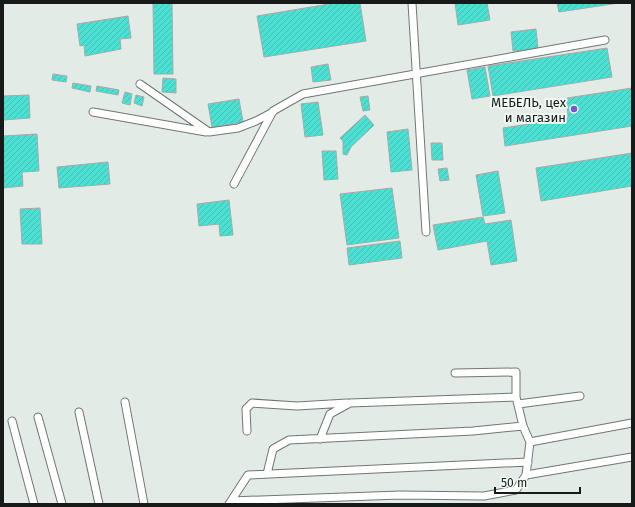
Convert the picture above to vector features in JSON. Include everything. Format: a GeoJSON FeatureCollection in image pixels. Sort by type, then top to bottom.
{"type":"FeatureCollection","features":[{"type":"Feature","properties":{"kind":"lane"},"geometry":{"type":"LineString","coordinates":[[412,3],[426,232]]}},
{"type":"Feature","properties":{"kind":"lane"},"geometry":{"type":"LineString","coordinates":[[92,112],[209,132],[238,128],[256,122],[303,94],[605,40]]}},
{"type":"Feature","properties":{"kind":"lane"},"geometry":{"type":"LineString","coordinates":[[140,84],[209,132]]}},
{"type":"Feature","properties":{"kind":"lane"},"geometry":{"type":"LineString","coordinates":[[234,184],[273,111]]}},
{"type":"Feature","properties":{"kind":"lane"},"geometry":{"type":"LineString","coordinates":[[230,502],[400,495],[484,496],[516,490],[526,475],[530,442],[523,426],[517,400],[516,372],[455,373]]}},
{"type":"Feature","properties":{"kind":"lane"},"geometry":{"type":"LineString","coordinates":[[247,431],[246,409],[252,403],[297,406],[350,403],[517,400],[580,396]]}},
{"type":"Feature","properties":{"kind":"lane"},"geometry":{"type":"LineString","coordinates":[[125,402],[144,504]]}},
{"type":"Feature","properties":{"kind":"lane"},"geometry":{"type":"LineString","coordinates":[[320,438],[330,414],[350,403]]}},
{"type":"Feature","properties":{"kind":"lane"},"geometry":{"type":"LineString","coordinates":[[79,412],[99,504]]}},
{"type":"Feature","properties":{"kind":"lane"},"geometry":{"type":"LineString","coordinates":[[38,417],[62,504]]}},
{"type":"Feature","properties":{"kind":"lane"},"geometry":{"type":"LineString","coordinates":[[12,421],[34,504]]}},
{"type":"Feature","properties":{"kind":"lane"},"geometry":{"type":"LineString","coordinates":[[530,442],[632,423]]}},
{"type":"Feature","properties":{"kind":"lane"},"geometry":{"type":"LineString","coordinates":[[267,474],[273,449],[289,440],[473,431],[523,426]]}},
{"type":"Feature","properties":{"kind":"lane"},"geometry":{"type":"LineString","coordinates":[[526,475],[632,457]]}},
{"type":"Feature","properties":{"kind":"lane"},"geometry":{"type":"LineString","coordinates":[[230,502],[248,475],[528,462]]}},
{"type":"Feature","properties":{"kind":"building"},"geometry":{"type":"Polygon","coordinates":[[[153,3],[172,3],[173,74],[154,74],[153,3]]]}},
{"type":"Feature","properties":{"kind":"building"},"geometry":{"type":"Polygon","coordinates":[[[335,3],[360,3],[366,41],[264,57],[257,16],[335,3]]]}},
{"type":"Feature","properties":{"kind":"building"},"geometry":{"type":"Polygon","coordinates":[[[455,3],[487,3],[490,20],[458,25],[455,3]]]}},
{"type":"Feature","properties":{"kind":"building"},"geometry":{"type":"Polygon","coordinates":[[[557,3],[619,3],[559,12],[557,3]]]}},
{"type":"Feature","properties":{"kind":"building"},"geometry":{"type":"Polygon","coordinates":[[[128,16],[131,38],[120,39],[121,49],[85,56],[84,45],[80,46],[77,24],[128,16]]]}},
{"type":"Feature","properties":{"kind":"building"},"geometry":{"type":"Polygon","coordinates":[[[536,29],[538,48],[513,51],[511,32],[536,29]]]}},
{"type":"Feature","properties":{"kind":"building"},"geometry":{"type":"Polygon","coordinates":[[[607,48],[612,77],[493,96],[488,66],[607,48]]]}},
{"type":"Feature","properties":{"kind":"building"},"geometry":{"type":"Polygon","coordinates":[[[328,64],[331,80],[313,82],[311,67],[328,64]]]}},
{"type":"Feature","properties":{"kind":"building"},"geometry":{"type":"Polygon","coordinates":[[[485,67],[490,96],[472,99],[467,70],[485,67]]]}},
{"type":"Feature","properties":{"kind":"building"},"geometry":{"type":"Polygon","coordinates":[[[53,74],[67,76],[66,82],[52,80],[53,74]]]}},
{"type":"Feature","properties":{"kind":"building"},"geometry":{"type":"Polygon","coordinates":[[[163,78],[176,79],[176,93],[162,92],[163,78]]]}},
{"type":"Feature","properties":{"kind":"building"},"geometry":{"type":"Polygon","coordinates":[[[73,83],[91,86],[90,92],[72,88],[73,83]]]}},
{"type":"Feature","properties":{"kind":"building"},"geometry":{"type":"Polygon","coordinates":[[[97,86],[119,90],[118,95],[96,91],[97,86]]]}},
{"type":"Feature","properties":{"kind":"building"},"geometry":{"type":"Polygon","coordinates":[[[632,88],[632,126],[505,146],[503,128],[568,118],[567,98],[632,88]]]}},
{"type":"Feature","properties":{"kind":"building"},"geometry":{"type":"Polygon","coordinates":[[[125,92],[132,94],[130,105],[122,103],[125,92]]]}},
{"type":"Feature","properties":{"kind":"building"},"geometry":{"type":"Polygon","coordinates":[[[29,95],[30,118],[3,120],[3,96],[29,95]]]}},
{"type":"Feature","properties":{"kind":"building"},"geometry":{"type":"Polygon","coordinates":[[[136,95],[144,97],[142,106],[134,103],[136,95]]]}},
{"type":"Feature","properties":{"kind":"building"},"geometry":{"type":"Polygon","coordinates":[[[368,96],[370,110],[363,111],[360,97],[368,96]]]}},
{"type":"Feature","properties":{"kind":"building"},"geometry":{"type":"Polygon","coordinates":[[[239,99],[243,122],[212,127],[208,104],[239,99]]]}},
{"type":"Feature","properties":{"kind":"building"},"geometry":{"type":"Polygon","coordinates":[[[318,102],[323,135],[305,137],[301,104],[318,102]]]}},
{"type":"Feature","properties":{"kind":"building"},"geometry":{"type":"Polygon","coordinates":[[[365,115],[374,125],[351,147],[347,155],[343,154],[343,141],[340,138],[365,115]]]}},
{"type":"Feature","properties":{"kind":"building"},"geometry":{"type":"Polygon","coordinates":[[[408,129],[412,170],[391,172],[387,132],[408,129]]]}},
{"type":"Feature","properties":{"kind":"building"},"geometry":{"type":"Polygon","coordinates":[[[37,134],[39,171],[22,172],[23,186],[3,188],[3,136],[37,134]]]}},
{"type":"Feature","properties":{"kind":"building"},"geometry":{"type":"Polygon","coordinates":[[[431,143],[442,143],[443,160],[432,160],[431,143]]]}},
{"type":"Feature","properties":{"kind":"building"},"geometry":{"type":"Polygon","coordinates":[[[322,151],[336,151],[338,179],[324,180],[322,151]]]}},
{"type":"Feature","properties":{"kind":"building"},"geometry":{"type":"Polygon","coordinates":[[[632,153],[632,186],[541,201],[536,168],[632,153]]]}},
{"type":"Feature","properties":{"kind":"building"},"geometry":{"type":"Polygon","coordinates":[[[108,162],[110,184],[59,188],[57,167],[108,162]]]}},
{"type":"Feature","properties":{"kind":"building"},"geometry":{"type":"Polygon","coordinates":[[[447,168],[449,180],[440,181],[438,169],[447,168]]]}},
{"type":"Feature","properties":{"kind":"building"},"geometry":{"type":"Polygon","coordinates":[[[498,171],[505,213],[483,216],[476,175],[498,171]]]}},
{"type":"Feature","properties":{"kind":"building"},"geometry":{"type":"Polygon","coordinates":[[[392,188],[399,238],[347,245],[340,194],[392,188]]]}},
{"type":"Feature","properties":{"kind":"building"},"geometry":{"type":"Polygon","coordinates":[[[229,200],[233,235],[220,236],[219,224],[199,226],[197,204],[229,200]]]}},
{"type":"Feature","properties":{"kind":"building"},"geometry":{"type":"Polygon","coordinates":[[[40,208],[42,244],[22,244],[20,209],[40,208]]]}},
{"type":"Feature","properties":{"kind":"building"},"geometry":{"type":"Polygon","coordinates":[[[483,217],[485,224],[511,220],[517,261],[491,265],[487,241],[438,250],[433,225],[483,217]]]}},
{"type":"Feature","properties":{"kind":"building"},"geometry":{"type":"Polygon","coordinates":[[[400,241],[402,258],[349,265],[347,248],[400,241]]]}},
{"type":"Feature","properties":{"kind":"place","name":"МЕБЕЛЬ, цех и магазин"},"geometry":{"type":"Point","coordinates":[574,109]}}]}
